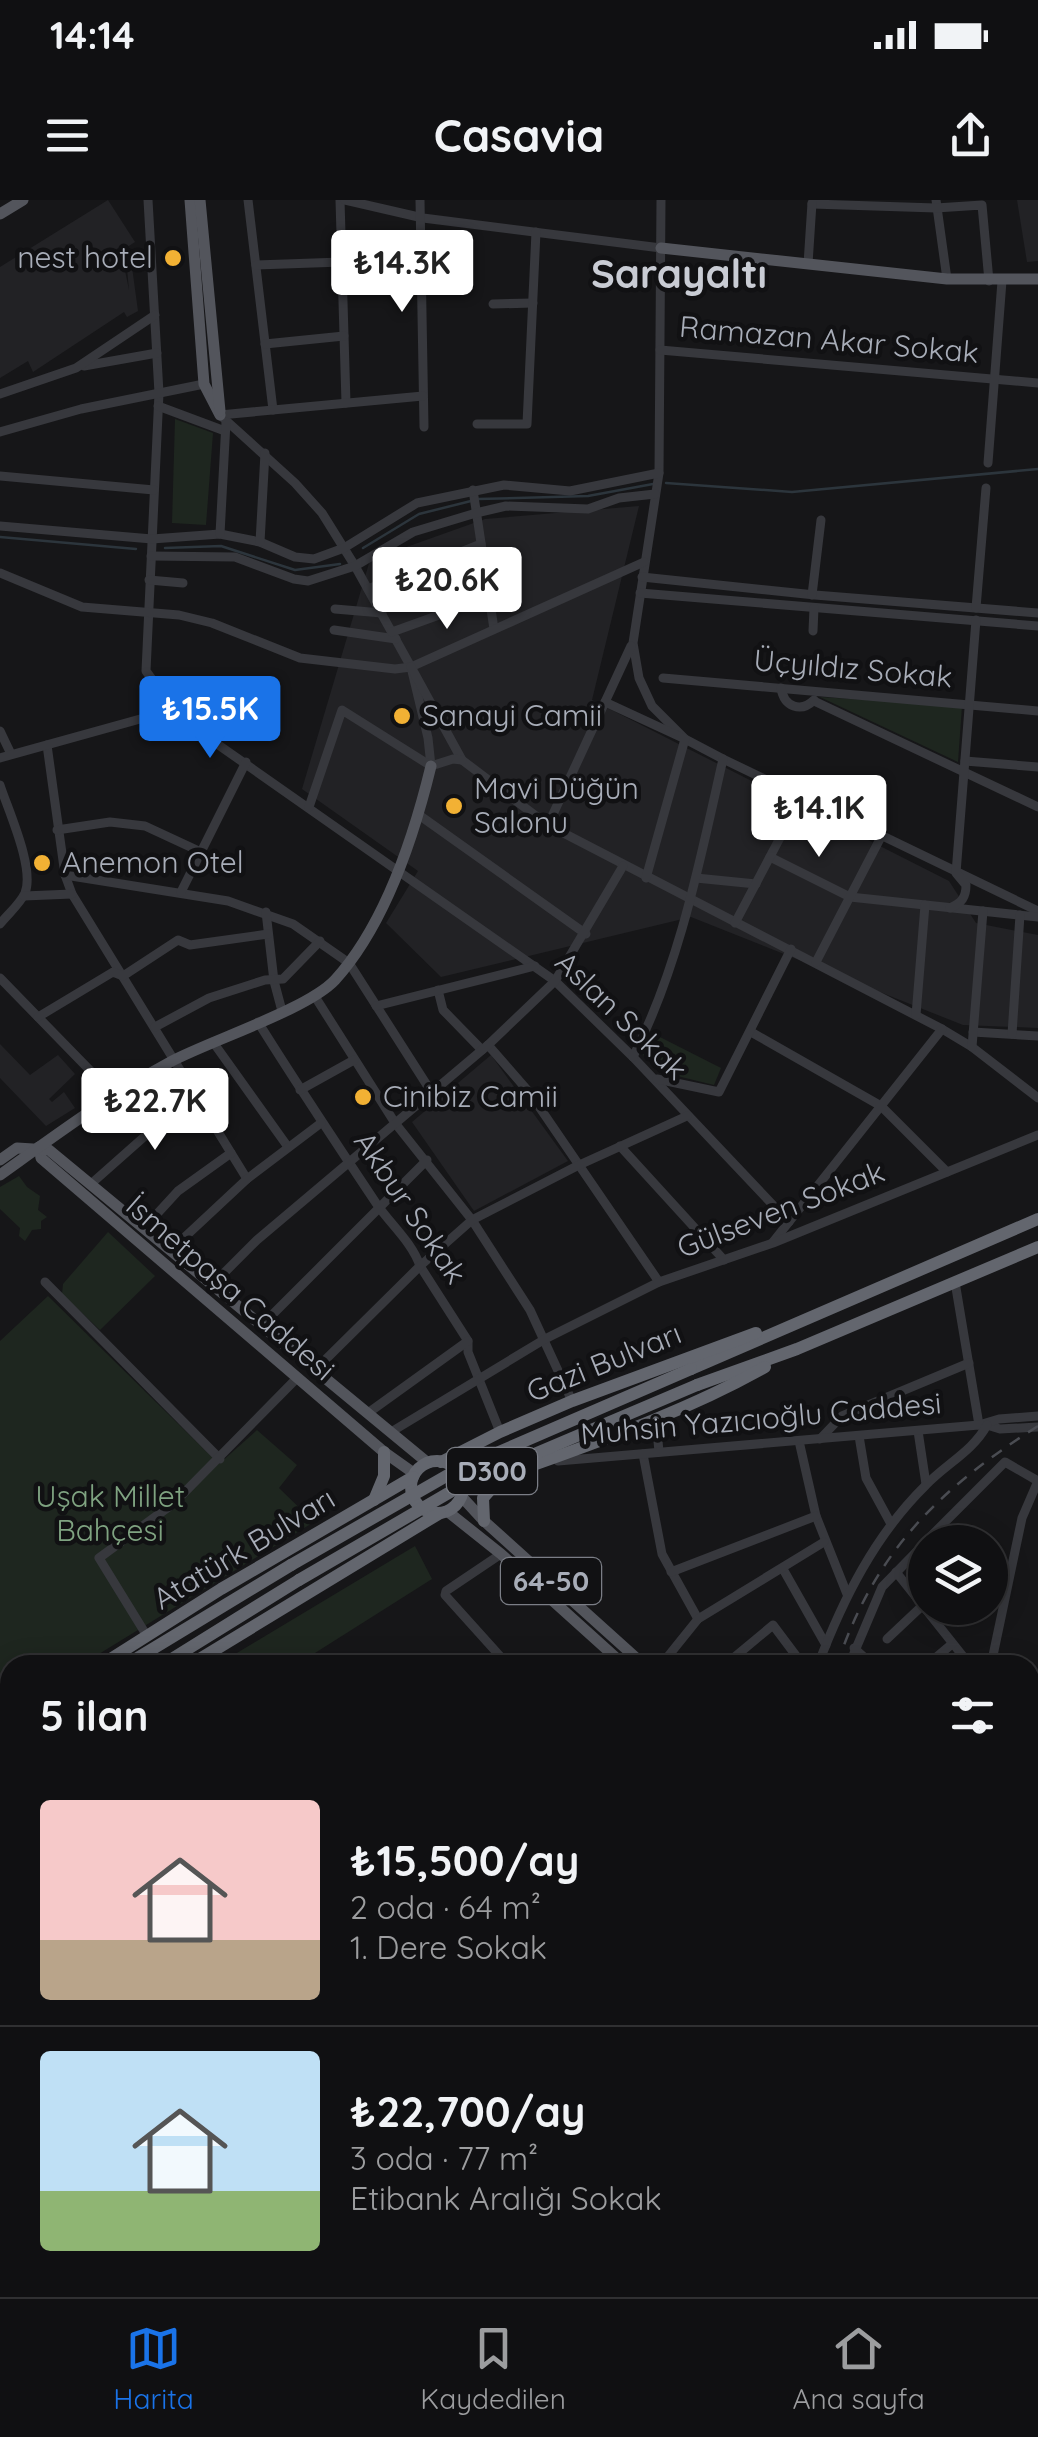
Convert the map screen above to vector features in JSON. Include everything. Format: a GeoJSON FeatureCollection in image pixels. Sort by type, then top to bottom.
{"type":"FeatureCollection","features":[{"type":"Feature","properties":{"kind":"highway","name":"Gazi Bulvarı"},"geometry":{"type":"LineString","coordinates":[[291,1566],[455,1471],[792,1323],[995,1240],[1038,1218]]}},
{"type":"Feature","properties":{"kind":"highway","name":"Gazi Bulvarı"},"geometry":{"type":"LineString","coordinates":[[299,1580],[464,1484],[530,1454],[1038,1248]]}},
{"type":"Feature","properties":{"kind":"highway","name":"Gazi Bulvarı"},"geometry":{"type":"LineString","coordinates":[[435,1463],[572,1401],[709,1348],[792,1323]]}},
{"type":"Feature","properties":{"kind":"highway","name":"Gazi Bulvarı"},"geometry":{"type":"LineString","coordinates":[[462,1493],[656,1419],[727,1388],[797,1348]]}},
{"type":"Feature","properties":{"kind":"highway"},"geometry":{"type":"LineString","coordinates":[[485,1438],[479,1449],[482,1465],[490,1474],[503,1476]]}},
{"type":"Feature","properties":{"kind":"highway"},"geometry":{"type":"LineString","coordinates":[[374,1500],[384,1476],[384,1452]]}},
{"type":"Feature","properties":{"kind":"highway"},"geometry":{"type":"LineString","coordinates":[[207,1655],[444,1512],[462,1493],[458,1472],[435,1463],[414,1476],[412,1493],[424,1510],[444,1512]]}},
{"type":"Feature","properties":{"kind":"highway","name":"Atatürk Bulvarı"},"geometry":{"type":"LineString","coordinates":[[117,1655],[414,1476]]}},
{"type":"Feature","properties":{"kind":"highway"},"geometry":{"type":"LineString","coordinates":[[484,1521],[484,1498],[503,1476]]}},
{"type":"Feature","properties":{"kind":"highway","name":"Atatürk Bulvarı"},"geometry":{"type":"LineString","coordinates":[[143,1655],[291,1566]]}},
{"type":"Feature","properties":{"kind":"highway","name":"Atatürk Bulvarı"},"geometry":{"type":"LineString","coordinates":[[178,1655],[299,1580]]}},
{"type":"Feature","properties":{"kind":"main road"},"geometry":{"type":"LineString","coordinates":[[0,214],[23,200]]}},
{"type":"Feature","properties":{"kind":"main road"},"geometry":{"type":"LineString","coordinates":[[190,200],[204,384],[224,423]]}},
{"type":"Feature","properties":{"kind":"main road"},"geometry":{"type":"LineString","coordinates":[[200,200],[224,423]]}},
{"type":"Feature","properties":{"kind":"main road"},"geometry":{"type":"LineString","coordinates":[[661,248],[947,279],[1038,280]]}},
{"type":"Feature","properties":{"kind":"main road"},"geometry":{"type":"LineString","coordinates":[[0,1175],[112,1094],[332,984],[373,924],[398,870],[420,815],[431,766]]}},
{"type":"Feature","properties":{"kind":"main road"},"geometry":{"type":"LineString","coordinates":[[0,1160],[17,1148],[38,1147]]}},
{"type":"Feature","properties":{"kind":"main road","name":"İsmetpaşa Caddesi"},"geometry":{"type":"LineString","coordinates":[[414,1476],[40,1158],[38,1147],[50,1150],[92,1183],[391,1432],[435,1463]]}},
{"type":"Feature","properties":{"kind":"main road","name":"64-50"},"geometry":{"type":"LineString","coordinates":[[462,1493],[484,1521],[633,1655]]}},
{"type":"Feature","properties":{"kind":"main road","name":"64-50"},"geometry":{"type":"LineString","coordinates":[[444,1512],[501,1554],[613,1655]]}},
{"type":"Feature","properties":{"kind":"street","name":"Aslan Sokak"},"geometry":{"type":"LineString","coordinates":[[148,200],[159,393],[146,672],[180,718],[556,981],[633,1056],[789,1222]]}},
{"type":"Feature","properties":{"kind":"street"},"geometry":{"type":"LineString","coordinates":[[248,200],[274,410]]}},
{"type":"Feature","properties":{"kind":"street"},"geometry":{"type":"LineString","coordinates":[[346,403],[342,200],[422,218],[661,248]]}},
{"type":"Feature","properties":{"kind":"street"},"geometry":{"type":"LineString","coordinates":[[420,200],[424,427]]}},
{"type":"Feature","properties":{"kind":"street"},"geometry":{"type":"LineString","coordinates":[[548,826],[633,642],[659,474],[661,200]]}},
{"type":"Feature","properties":{"kind":"street"},"geometry":{"type":"LineString","coordinates":[[808,264],[812,202],[982,205],[996,282],[995,379],[988,463]]}},
{"type":"Feature","properties":{"kind":"street"},"geometry":{"type":"LineString","coordinates":[[936,204],[947,279]]}},
{"type":"Feature","properties":{"kind":"street"},"geometry":{"type":"LineString","coordinates":[[477,424],[528,424],[536,232]]}},
{"type":"Feature","properties":{"kind":"street"},"geometry":{"type":"LineString","coordinates":[[256,266],[342,262]]}},
{"type":"Feature","properties":{"kind":"street"},"geometry":{"type":"LineString","coordinates":[[369,286],[421,290]]}},
{"type":"Feature","properties":{"kind":"street"},"geometry":{"type":"LineString","coordinates":[[494,304],[533,303]]}},
{"type":"Feature","properties":{"kind":"street"},"geometry":{"type":"LineString","coordinates":[[76,368],[154,315]]}},
{"type":"Feature","properties":{"kind":"street"},"geometry":{"type":"LineString","coordinates":[[265,344],[344,336]]}},
{"type":"Feature","properties":{"kind":"street","name":"Ramazan Akar Sokak"},"geometry":{"type":"LineString","coordinates":[[660,350],[1038,383]]}},
{"type":"Feature","properties":{"kind":"street"},"geometry":{"type":"LineString","coordinates":[[0,394],[76,368],[157,354]]}},
{"type":"Feature","properties":{"kind":"street"},"geometry":{"type":"LineString","coordinates":[[0,432],[81,408],[204,384]]}},
{"type":"Feature","properties":{"kind":"street"},"geometry":{"type":"LineString","coordinates":[[224,423],[274,410],[423,396]]}},
{"type":"Feature","properties":{"kind":"street"},"geometry":{"type":"LineString","coordinates":[[158,406],[224,423],[265,454],[322,514],[368,588],[462,760],[548,826],[916,1014],[972,1047],[1038,1098]]}},
{"type":"Feature","properties":{"kind":"street"},"geometry":{"type":"LineString","coordinates":[[220,534],[224,423]]}},
{"type":"Feature","properties":{"kind":"street"},"geometry":{"type":"LineString","coordinates":[[260,542],[265,454]]}},
{"type":"Feature","properties":{"kind":"street"},"geometry":{"type":"LineString","coordinates":[[0,526],[152,538],[220,534],[314,559],[344,548],[417,503],[504,485],[587,489],[659,474]]}},
{"type":"Feature","properties":{"kind":"street"},"geometry":{"type":"LineString","coordinates":[[0,476],[154,490]]}},
{"type":"Feature","properties":{"kind":"street"},"geometry":{"type":"LineString","coordinates":[[976,608],[986,488]]}},
{"type":"Feature","properties":{"kind":"street"},"geometry":{"type":"LineString","coordinates":[[473,492],[494,629]]}},
{"type":"Feature","properties":{"kind":"street"},"geometry":{"type":"LineString","coordinates":[[151,556],[236,557],[294,580],[308,581],[355,566],[413,532],[476,510],[506,506],[588,509],[619,498],[656,494]]}},
{"type":"Feature","properties":{"kind":"street"},"geometry":{"type":"LineString","coordinates":[[812,595],[821,520]]}},
{"type":"Feature","properties":{"kind":"street"},"geometry":{"type":"LineString","coordinates":[[368,588],[481,544]]}},
{"type":"Feature","properties":{"kind":"street"},"geometry":{"type":"LineString","coordinates":[[0,573],[82,607],[212,622],[300,658],[350,666],[411,667],[644,562]]}},
{"type":"Feature","properties":{"kind":"street"},"geometry":{"type":"LineString","coordinates":[[335,608],[381,611],[485,569]]}},
{"type":"Feature","properties":{"kind":"street"},"geometry":{"type":"LineString","coordinates":[[642,577],[1038,612]]}},
{"type":"Feature","properties":{"kind":"street"},"geometry":{"type":"LineString","coordinates":[[150,580],[184,584]]}},
{"type":"Feature","properties":{"kind":"street"},"geometry":{"type":"LineString","coordinates":[[640,594],[1038,626]]}},
{"type":"Feature","properties":{"kind":"street"},"geometry":{"type":"LineString","coordinates":[[334,630],[393,636],[489,597]]}},
{"type":"Feature","properties":{"kind":"street"},"geometry":{"type":"LineString","coordinates":[[813,630],[814,608]]}},
{"type":"Feature","properties":{"kind":"street"},"geometry":{"type":"LineString","coordinates":[[950,908],[966,895],[966,885],[956,873],[976,620]]}},
{"type":"Feature","properties":{"kind":"street"},"geometry":{"type":"LineString","coordinates":[[633,642],[640,678],[652,706],[685,739]]}},
{"type":"Feature","properties":{"kind":"street"},"geometry":{"type":"LineString","coordinates":[[411,667],[431,766]]}},
{"type":"Feature","properties":{"kind":"street","name":"Üçyıldız Sokak"},"geometry":{"type":"LineString","coordinates":[[664,678],[781,688],[816,696],[1038,710]]}},
{"type":"Feature","properties":{"kind":"street"},"geometry":{"type":"LineString","coordinates":[[781,688],[792,706],[804,707],[816,696],[964,766],[1038,807]]}},
{"type":"Feature","properties":{"kind":"street"},"geometry":{"type":"LineString","coordinates":[[605,702],[1038,914]]}},
{"type":"Feature","properties":{"kind":"street"},"geometry":{"type":"LineString","coordinates":[[309,806],[342,710],[431,766]]}},
{"type":"Feature","properties":{"kind":"street"},"geometry":{"type":"LineString","coordinates":[[0,732],[6,756],[151,716],[180,718]]}},
{"type":"Feature","properties":{"kind":"street"},"geometry":{"type":"LineString","coordinates":[[646,878],[685,739]]}},
{"type":"Feature","properties":{"kind":"street"},"geometry":{"type":"LineString","coordinates":[[47,745],[64,875],[72,894],[247,1178]]}},
{"type":"Feature","properties":{"kind":"street"},"geometry":{"type":"LineString","coordinates":[[431,766],[462,760]]}},
{"type":"Feature","properties":{"kind":"street"},"geometry":{"type":"LineString","coordinates":[[633,1056],[648,1026],[691,900],[722,760]]}},
{"type":"Feature","properties":{"kind":"street"},"geometry":{"type":"LineString","coordinates":[[180,892],[246,762]]}},
{"type":"Feature","properties":{"kind":"street"},"geometry":{"type":"LineString","coordinates":[[964,766],[1038,768]]}},
{"type":"Feature","properties":{"kind":"street"},"geometry":{"type":"LineString","coordinates":[[0,785],[27,867],[24,896],[0,924]]}},
{"type":"Feature","properties":{"kind":"street"},"geometry":{"type":"LineString","coordinates":[[735,923],[801,798]]}},
{"type":"Feature","properties":{"kind":"street"},"geometry":{"type":"LineString","coordinates":[[420,815],[586,934]]}},
{"type":"Feature","properties":{"kind":"street"},"geometry":{"type":"LineString","coordinates":[[58,830],[110,822],[145,826],[201,852]]}},
{"type":"Feature","properties":{"kind":"street"},"geometry":{"type":"LineString","coordinates":[[816,962],[880,837]]}},
{"type":"Feature","properties":{"kind":"street"},"geometry":{"type":"LineString","coordinates":[[770,857],[850,897],[1020,916],[1038,914]]}},
{"type":"Feature","properties":{"kind":"street"},"geometry":{"type":"LineString","coordinates":[[213,1284],[257,1240],[432,1093],[556,981],[623,866]]}},
{"type":"Feature","properties":{"kind":"street"},"geometry":{"type":"LineString","coordinates":[[64,875],[180,892],[266,912],[320,941],[348,963],[432,1093]]}},
{"type":"Feature","properties":{"kind":"street"},"geometry":{"type":"LineString","coordinates":[[696,878],[756,884]]}},
{"type":"Feature","properties":{"kind":"street"},"geometry":{"type":"LineString","coordinates":[[24,896],[72,894]]}},
{"type":"Feature","properties":{"kind":"street"},"geometry":{"type":"LineString","coordinates":[[916,1014],[925,905]]}},
{"type":"Feature","properties":{"kind":"street"},"geometry":{"type":"LineString","coordinates":[[266,912],[274,982],[282,1011]]}},
{"type":"Feature","properties":{"kind":"street"},"geometry":{"type":"LineString","coordinates":[[972,1047],[982,912]]}},
{"type":"Feature","properties":{"kind":"street"},"geometry":{"type":"LineString","coordinates":[[1012,1034],[1020,916]]}},
{"type":"Feature","properties":{"kind":"street"},"geometry":{"type":"LineString","coordinates":[[123,976],[178,940],[190,945],[268,934]]}},
{"type":"Feature","properties":{"kind":"street"},"geometry":{"type":"LineString","coordinates":[[155,1027],[209,998],[265,980],[282,979],[320,941]]}},
{"type":"Feature","properties":{"kind":"street"},"geometry":{"type":"LineString","coordinates":[[654,1079],[720,1092],[791,949]]}},
{"type":"Feature","properties":{"kind":"street"},"geometry":{"type":"LineString","coordinates":[[376,1006],[535,966]]}},
{"type":"Feature","properties":{"kind":"street"},"geometry":{"type":"LineString","coordinates":[[38,1017],[113,972],[123,976]]}},
{"type":"Feature","properties":{"kind":"street"},"geometry":{"type":"LineString","coordinates":[[0,978],[112,1094]]}},
{"type":"Feature","properties":{"kind":"street"},"geometry":{"type":"LineString","coordinates":[[438,990],[444,1010],[528,1092],[659,1282]]}},
{"type":"Feature","properties":{"kind":"street"},"geometry":{"type":"LineString","coordinates":[[314,995],[395,1123],[472,1220],[545,1339],[572,1401]]}},
{"type":"Feature","properties":{"kind":"street","name":"Akbur Sokak"},"geometry":{"type":"LineString","coordinates":[[258,1022],[320,1122],[416,1254],[468,1341],[468,1352],[500,1432]]}},
{"type":"Feature","properties":{"kind":"street"},"geometry":{"type":"LineString","coordinates":[[773,1243],[942,1029]]}},
{"type":"Feature","properties":{"kind":"street"},"geometry":{"type":"LineString","coordinates":[[751,1032],[882,1106],[947,1172]]}},
{"type":"Feature","properties":{"kind":"street"},"geometry":{"type":"LineString","coordinates":[[973,1032],[1038,1036]]}},
{"type":"Feature","properties":{"kind":"street"},"geometry":{"type":"LineString","coordinates":[[213,1042],[288,1147]]}},
{"type":"Feature","properties":{"kind":"street"},"geometry":{"type":"LineString","coordinates":[[300,1090],[354,1060]]}},
{"type":"Feature","properties":{"kind":"street"},"geometry":{"type":"LineString","coordinates":[[92,1183],[162,1121],[199,1098]]}},
{"type":"Feature","properties":{"kind":"street"},"geometry":{"type":"LineString","coordinates":[[316,1369],[472,1220],[686,1116]]}},
{"type":"Feature","properties":{"kind":"street"},"geometry":{"type":"LineString","coordinates":[[172,1250],[247,1178],[320,1122]]}},
{"type":"Feature","properties":{"kind":"street","name":"Gülseven Sokak"},"geometry":{"type":"LineString","coordinates":[[391,1432],[545,1339],[659,1282],[773,1243],[1038,1135]]}},
{"type":"Feature","properties":{"kind":"street"},"geometry":{"type":"LineString","coordinates":[[620,1146],[724,1260]]}},
{"type":"Feature","properties":{"kind":"street"},"geometry":{"type":"LineString","coordinates":[[144,1227],[178,1191],[231,1153]]}},
{"type":"Feature","properties":{"kind":"street"},"geometry":{"type":"LineString","coordinates":[[262,1324],[427,1160]]}},
{"type":"Feature","properties":{"kind":"street"},"geometry":{"type":"LineString","coordinates":[[45,1282],[220,1459]]}},
{"type":"Feature","properties":{"kind":"street"},"geometry":{"type":"LineString","coordinates":[[822,1655],[848,1594],[891,1524],[926,1484],[978,1440],[983,1425],[956,1282]]}},
{"type":"Feature","properties":{"kind":"street"},"geometry":{"type":"LineString","coordinates":[[368,1412],[468,1341]]}},
{"type":"Feature","properties":{"kind":"street"},"geometry":{"type":"LineString","coordinates":[[820,1439],[842,1416],[969,1363]]}},
{"type":"Feature","properties":{"kind":"street"},"geometry":{"type":"LineString","coordinates":[[147,1636],[99,1558],[174,1503],[297,1378]]}},
{"type":"Feature","properties":{"kind":"street","name":"Muhsin Yazıcıoğlu Caddesi"},"geometry":{"type":"LineString","coordinates":[[540,1462],[983,1425],[1038,1412]]}},
{"type":"Feature","properties":{"kind":"street"},"geometry":{"type":"LineString","coordinates":[[656,1419],[659,1452]]}},
{"type":"Feature","properties":{"kind":"street","name":"Muhsin Yazıcıoğlu Caddesi"},"geometry":{"type":"LineString","coordinates":[[983,1425],[1000,1429],[1038,1427]]}},
{"type":"Feature","properties":{"kind":"street"},"geometry":{"type":"LineString","coordinates":[[918,1430],[926,1484]]}},
{"type":"Feature","properties":{"kind":"street"},"geometry":{"type":"LineString","coordinates":[[859,1436],[866,1478],[891,1524]]}},
{"type":"Feature","properties":{"kind":"street"},"geometry":{"type":"LineString","coordinates":[[798,1440],[824,1542],[848,1594]]}},
{"type":"Feature","properties":{"kind":"street"},"geometry":{"type":"LineString","coordinates":[[642,1454],[662,1554],[698,1620]]}},
{"type":"Feature","properties":{"kind":"street"},"geometry":{"type":"LineString","coordinates":[[943,1525],[1006,1462],[1038,1481],[1022,1518],[992,1655]]}},
{"type":"Feature","properties":{"kind":"street"},"geometry":{"type":"LineString","coordinates":[[671,1572],[816,1516]]}},
{"type":"Feature","properties":{"kind":"street"},"geometry":{"type":"LineString","coordinates":[[669,1655],[698,1620],[824,1542]]}},
{"type":"Feature","properties":{"kind":"street"},"geometry":{"type":"LineString","coordinates":[[499,1655],[445,1595],[501,1554]]}},
{"type":"Feature","properties":{"kind":"street"},"geometry":{"type":"LineString","coordinates":[[852,1655],[882,1587],[908,1560]]}},
{"type":"Feature","properties":{"kind":"street"},"geometry":{"type":"LineString","coordinates":[[783,1569],[826,1645]]}},
{"type":"Feature","properties":{"kind":"street"},"geometry":{"type":"LineString","coordinates":[[896,1572],[908,1588]]}},
{"type":"Feature","properties":{"kind":"street"},"geometry":{"type":"LineString","coordinates":[[888,1640],[908,1620]]}},
{"type":"Feature","properties":{"kind":"street"},"geometry":{"type":"LineString","coordinates":[[937,1625],[961,1655]]}},
{"type":"Feature","properties":{"kind":"street"},"geometry":{"type":"LineString","coordinates":[[737,1655],[773,1626],[796,1655]]}},
{"type":"Feature","properties":{"kind":"street"},"geometry":{"type":"LineString","coordinates":[[939,1655],[952,1644]]}},
{"type":"Feature","properties":{"kind":"street"},"geometry":{"type":"LineString","coordinates":[[854,1648],[862,1655]]}},
{"type":"Feature","properties":{"kind":"shaded area"},"geometry":{"type":"Polygon","coordinates":[[[108,200],[135,242],[121,251],[129,290],[127,268],[132,267],[138,311],[127,317],[124,312],[33,372],[28,361],[0,378],[0,267],[108,200]]]}},
{"type":"Feature","properties":{"kind":"shaded area"},"geometry":{"type":"Polygon","coordinates":[[[1017,200],[1038,200],[1038,261],[1027,262],[1017,200]]]}},
{"type":"Feature","properties":{"kind":"shaded area"},"geometry":{"type":"Polygon","coordinates":[[[639,506],[592,700],[949,881],[976,923],[1038,935],[1038,1028],[963,1025],[691,917],[441,977],[386,923],[418,871],[302,789],[370,560],[485,519],[639,506]]]}},
{"type":"Feature","properties":{"kind":"shaded area"},"geometry":{"type":"Polygon","coordinates":[[[0,1044],[30,1075],[58,1055],[75,1074],[49,1099],[52,1102],[64,1092],[75,1108],[46,1126],[0,1078],[0,1044]]]}},
{"type":"Feature","properties":{"kind":"shaded area"},"geometry":{"type":"Polygon","coordinates":[[[491,1055],[568,1161],[474,1211],[412,1122],[491,1055]]]}},
{"type":"Feature","properties":{"kind":"green space"},"geometry":{"type":"Polygon","coordinates":[[[175,419],[213,433],[206,525],[172,523],[175,419]]]}},
{"type":"Feature","properties":{"kind":"green space"},"geometry":{"type":"Polygon","coordinates":[[[820,697],[962,706],[958,762],[820,697]]]}},
{"type":"Feature","properties":{"kind":"green space"},"geometry":{"type":"Polygon","coordinates":[[[654,1034],[721,1068],[714,1085],[661,1072],[640,1052],[654,1034]]]}},
{"type":"Feature","properties":{"kind":"green space"},"geometry":{"type":"Polygon","coordinates":[[[19,1176],[40,1196],[38,1210],[47,1217],[41,1221],[41,1229],[32,1230],[25,1241],[19,1236],[20,1228],[0,1209],[0,1187],[19,1176]]]}},
{"type":"Feature","properties":{"kind":"green space"},"geometry":{"type":"Polygon","coordinates":[[[108,1232],[155,1276],[100,1330],[62,1294],[63,1284],[108,1232]]]}},
{"type":"Feature","properties":{"kind":"green space","name":"Uşak Millet Bahçesi"},"geometry":{"type":"Polygon","coordinates":[[[48,1296],[219,1464],[257,1430],[297,1465],[279,1488],[314,1522],[97,1655],[0,1655],[0,1341],[48,1296]]]}},
{"type":"Feature","properties":{"kind":"green space"},"geometry":{"type":"Polygon","coordinates":[[[415,1546],[432,1579],[312,1655],[234,1655],[415,1546]]]}},
{"type":"Feature","properties":{"kind":"waterway"},"geometry":{"type":"LineString","coordinates":[[666,483],[792,492],[1038,469]]}},
{"type":"Feature","properties":{"kind":"waterway"},"geometry":{"type":"LineString","coordinates":[[478,499],[588,496],[653,484]]}},
{"type":"Feature","properties":{"kind":"waterway"},"geometry":{"type":"LineString","coordinates":[[363,548],[419,514],[471,501]]}},
{"type":"Feature","properties":{"kind":"waterway"},"geometry":{"type":"LineString","coordinates":[[0,537],[136,549]]}},
{"type":"Feature","properties":{"kind":"waterway"},"geometry":{"type":"LineString","coordinates":[[165,548],[221,546],[295,570],[340,564]]}},
{"type":"Feature","properties":{"kind":"railway"},"geometry":{"type":"LineString","coordinates":[[841,1655],[870,1589],[915,1526],[970,1474],[1038,1426]]}},
{"type":"Feature","properties":{"kind":"place","name":"nest hotel"},"geometry":{"type":"Point","coordinates":[173,258]}},
{"type":"Feature","properties":{"kind":"place","name":"Sanayi Camii"},"geometry":{"type":"Point","coordinates":[402,716]}},
{"type":"Feature","properties":{"kind":"place","name":"Mavi Düğün Salonu"},"geometry":{"type":"Point","coordinates":[454,806]}},
{"type":"Feature","properties":{"kind":"place","name":"Anemon Otel"},"geometry":{"type":"Point","coordinates":[42,863]}},
{"type":"Feature","properties":{"kind":"place","name":"Cinibiz Camii"},"geometry":{"type":"Point","coordinates":[363,1097]}},
{"type":"Feature","properties":{"kind":"district","name":"Sarayaltı"},"geometry":{"type":"Point","coordinates":[679,274]}}]}
